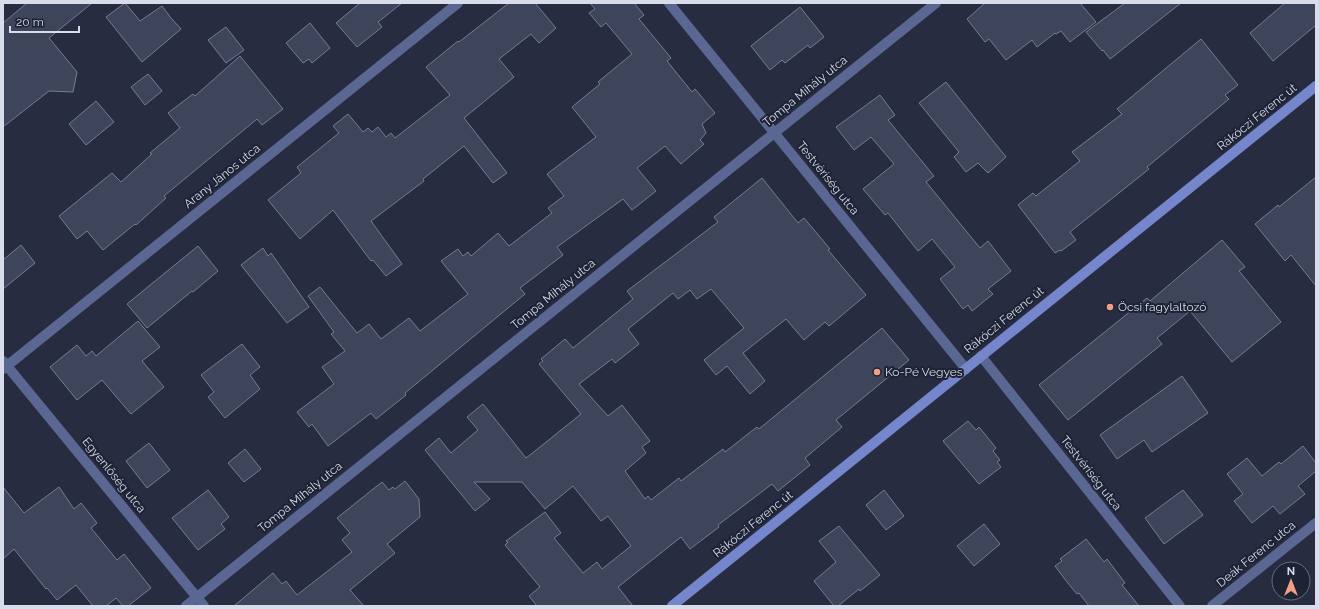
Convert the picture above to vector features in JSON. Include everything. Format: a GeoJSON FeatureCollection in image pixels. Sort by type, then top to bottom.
{"type":"FeatureCollection","features":[{"type":"Feature","properties":{"kind":"street","name":"Arany János utca"},"geometry":{"type":"LineString","coordinates":[[4,365],[458,3]]}},
{"type":"Feature","properties":{"kind":"street","name":"Testvériség utca"},"geometry":{"type":"LineString","coordinates":[[669,3],[966,369]]}},
{"type":"Feature","properties":{"kind":"street","name":"Tompa Mihály utca"},"geometry":{"type":"LineString","coordinates":[[186,606],[936,3]]}},
{"type":"Feature","properties":{"kind":"street","name":"Rákóczi Ferenc út"},"geometry":{"type":"LineString","coordinates":[[672,606],[1316,86]]}},
{"type":"Feature","properties":{"kind":"street","name":"Testvériség utca"},"geometry":{"type":"LineString","coordinates":[[981,356],[1180,606]]}},
{"type":"Feature","properties":{"kind":"street","name":"Egyenlőség utca"},"geometry":{"type":"LineString","coordinates":[[4,365],[204,606]]}},
{"type":"Feature","properties":{"kind":"street","name":"Deák Ferenc utca"},"geometry":{"type":"LineString","coordinates":[[1212,606],[1316,523]]}},
{"type":"Feature","properties":{"kind":"building"},"geometry":{"type":"Polygon","coordinates":[[[27,3],[92,3],[49,38],[77,72],[73,92],[49,91],[3,127],[3,23],[27,3]]]}},
{"type":"Feature","properties":{"kind":"building"},"geometry":{"type":"Polygon","coordinates":[[[125,3],[140,21],[162,6],[181,29],[142,62],[106,17],[125,3]]]}},
{"type":"Feature","properties":{"kind":"building"},"geometry":{"type":"Polygon","coordinates":[[[360,3],[402,3],[378,22],[382,27],[357,47],[336,23],[360,3]]]}},
{"type":"Feature","properties":{"kind":"building"},"geometry":{"type":"Polygon","coordinates":[[[509,3],[535,3],[556,28],[539,43],[531,34],[499,59],[514,77],[464,118],[507,173],[493,183],[464,146],[423,179],[424,181],[371,221],[402,264],[386,276],[373,260],[371,261],[333,210],[300,239],[268,200],[301,173],[297,167],[339,133],[333,126],[348,114],[363,132],[368,128],[372,132],[378,127],[386,137],[391,133],[395,138],[450,95],[426,67],[509,3]]]}},
{"type":"Feature","properties":{"kind":"building"},"geometry":{"type":"Polygon","coordinates":[[[590,3],[634,3],[644,15],[639,19],[671,58],[667,61],[692,92],[695,89],[715,113],[702,124],[706,133],[700,140],[704,144],[681,164],[665,146],[637,168],[656,191],[632,210],[623,199],[557,247],[563,255],[520,288],[525,294],[405,393],[406,395],[376,419],[371,413],[328,446],[312,424],[309,427],[297,412],[334,384],[322,367],[345,351],[331,334],[334,332],[308,296],[320,287],[357,333],[369,324],[381,339],[409,318],[420,331],[468,294],[441,261],[458,249],[463,256],[468,252],[471,256],[498,233],[509,246],[552,213],[548,208],[564,196],[547,174],[596,137],[572,107],[600,84],[598,82],[632,54],[606,23],[601,27],[589,13],[595,9],[590,3]]]}},
{"type":"Feature","properties":{"kind":"building"},"geometry":{"type":"Polygon","coordinates":[[[985,3],[1080,3],[1096,22],[1070,42],[1061,31],[1056,34],[1055,33],[1037,47],[1032,40],[1006,60],[989,39],[985,42],[967,19],[985,3]]]}},
{"type":"Feature","properties":{"kind":"building"},"geometry":{"type":"Polygon","coordinates":[[[1125,3],[1181,3],[1110,59],[1086,32],[1125,3]]]}},
{"type":"Feature","properties":{"kind":"building"},"geometry":{"type":"Polygon","coordinates":[[[1285,3],[1316,3],[1316,25],[1273,61],[1250,33],[1285,3]]]}},
{"type":"Feature","properties":{"kind":"building"},"geometry":{"type":"Polygon","coordinates":[[[800,7],[824,37],[810,48],[808,45],[785,63],[782,60],[770,70],[751,46],[800,7]]]}},
{"type":"Feature","properties":{"kind":"building"},"geometry":{"type":"Polygon","coordinates":[[[310,23],[330,48],[312,63],[309,59],[303,63],[286,43],[310,23]]]}},
{"type":"Feature","properties":{"kind":"building"},"geometry":{"type":"Polygon","coordinates":[[[226,27],[244,50],[226,63],[208,40],[226,27]]]}},
{"type":"Feature","properties":{"kind":"building"},"geometry":{"type":"Polygon","coordinates":[[[1201,39],[1238,85],[1225,95],[1229,99],[1147,167],[1149,169],[1070,232],[1076,240],[1061,251],[1060,250],[1055,253],[1018,205],[1033,193],[1036,196],[1080,161],[1072,152],[1122,114],[1117,109],[1201,39]]]}},
{"type":"Feature","properties":{"kind":"building"},"geometry":{"type":"Polygon","coordinates":[[[240,56],[283,109],[262,125],[257,119],[164,196],[166,198],[136,225],[135,224],[103,250],[87,231],[77,239],[59,216],[112,173],[121,182],[152,154],[150,153],[180,128],[168,113],[193,94],[195,96],[240,56]]]}},
{"type":"Feature","properties":{"kind":"building"},"geometry":{"type":"Polygon","coordinates":[[[148,74],[162,91],[145,105],[131,87],[148,74]]]}},
{"type":"Feature","properties":{"kind":"building"},"geometry":{"type":"Polygon","coordinates":[[[946,82],[1006,157],[988,173],[978,163],[966,172],[954,157],[959,152],[919,103],[946,82]]]}},
{"type":"Feature","properties":{"kind":"building"},"geometry":{"type":"Polygon","coordinates":[[[880,95],[895,115],[888,120],[934,176],[926,182],[980,248],[988,241],[1011,271],[988,289],[993,294],[972,311],[968,305],[963,309],[940,279],[955,267],[932,239],[918,251],[888,213],[885,215],[863,189],[894,164],[871,137],[854,150],[836,127],[880,95]]]}},
{"type":"Feature","properties":{"kind":"building"},"geometry":{"type":"Polygon","coordinates":[[[96,101],[114,122],[86,145],[69,124],[96,101]]]}},
{"type":"Feature","properties":{"kind":"building"},"geometry":{"type":"Polygon","coordinates":[[[1316,177],[1316,286],[1291,255],[1285,261],[1255,224],[1316,177]]]}},
{"type":"Feature","properties":{"kind":"building"},"geometry":{"type":"Polygon","coordinates":[[[762,178],[798,223],[804,218],[830,249],[828,250],[866,295],[829,326],[825,322],[804,340],[786,319],[743,353],[765,381],[750,394],[727,366],[716,375],[704,360],[744,328],[711,289],[697,299],[690,290],[678,299],[673,293],[628,329],[639,344],[615,363],[612,359],[579,384],[608,416],[622,405],[650,441],[642,447],[646,453],[625,471],[645,499],[648,496],[651,500],[679,478],[681,481],[723,449],[725,452],[757,427],[759,429],[882,328],[909,360],[836,420],[842,427],[805,458],[810,465],[778,491],[772,484],[718,525],[719,527],[690,549],[681,537],[618,587],[633,606],[537,606],[529,596],[540,587],[505,545],[508,542],[506,541],[545,512],[561,533],[554,538],[583,573],[597,562],[602,569],[631,546],[608,516],[601,521],[573,486],[545,509],[522,482],[474,482],[490,499],[475,511],[425,450],[439,438],[451,453],[478,430],[467,417],[483,404],[526,458],[581,414],[539,364],[543,361],[541,359],[565,339],[573,348],[633,299],[627,291],[718,222],[714,217],[762,178]]]}},
{"type":"Feature","properties":{"kind":"building"},"geometry":{"type":"Polygon","coordinates":[[[1222,240],[1245,267],[1239,271],[1281,322],[1232,362],[1190,311],[1157,338],[1162,344],[1068,420],[1039,385],[1147,298],[1150,301],[1222,240]]]}},
{"type":"Feature","properties":{"kind":"building"},"geometry":{"type":"Polygon","coordinates":[[[21,245],[35,263],[3,289],[3,260],[21,245]]]}},
{"type":"Feature","properties":{"kind":"building"},"geometry":{"type":"Polygon","coordinates":[[[198,246],[218,271],[147,328],[127,304],[198,246]]]}},
{"type":"Feature","properties":{"kind":"building"},"geometry":{"type":"Polygon","coordinates":[[[263,248],[268,256],[271,253],[309,307],[287,323],[241,265],[263,248]]]}},
{"type":"Feature","properties":{"kind":"building"},"geometry":{"type":"Polygon","coordinates":[[[138,321],[160,347],[142,361],[164,387],[131,414],[102,380],[77,400],[50,367],[77,345],[86,356],[92,351],[96,356],[138,321]]]}},
{"type":"Feature","properties":{"kind":"building"},"geometry":{"type":"Polygon","coordinates":[[[242,344],[260,367],[250,375],[260,389],[225,418],[208,397],[214,392],[201,375],[242,344]]]}},
{"type":"Feature","properties":{"kind":"building"},"geometry":{"type":"Polygon","coordinates":[[[1182,376],[1208,413],[1152,452],[1144,440],[1117,459],[1100,435],[1182,376]]]}},
{"type":"Feature","properties":{"kind":"building"},"geometry":{"type":"Polygon","coordinates":[[[968,421],[976,430],[979,427],[996,448],[993,451],[1000,460],[997,462],[1001,467],[979,484],[943,441],[968,421]]]}},
{"type":"Feature","properties":{"kind":"building"},"geometry":{"type":"Polygon","coordinates":[[[149,443],[170,470],[147,488],[126,461],[149,443]]]}},
{"type":"Feature","properties":{"kind":"building"},"geometry":{"type":"Polygon","coordinates":[[[1303,446],[1316,463],[1316,471],[1298,486],[1305,494],[1280,514],[1273,506],[1252,523],[1234,501],[1243,494],[1227,474],[1247,458],[1262,476],[1279,462],[1281,464],[1303,446]]]}},
{"type":"Feature","properties":{"kind":"building"},"geometry":{"type":"Polygon","coordinates":[[[245,449],[261,469],[244,482],[228,463],[245,449]]]}},
{"type":"Feature","properties":{"kind":"building"},"geometry":{"type":"Polygon","coordinates":[[[405,481],[419,499],[420,517],[387,544],[395,553],[350,590],[364,606],[234,606],[273,573],[282,584],[286,581],[297,595],[352,552],[342,540],[350,533],[337,518],[382,482],[389,490],[393,487],[395,489],[405,481]]]}},
{"type":"Feature","properties":{"kind":"building"},"geometry":{"type":"Polygon","coordinates":[[[3,487],[24,513],[59,487],[74,509],[81,503],[97,523],[91,528],[117,560],[124,554],[151,588],[128,606],[123,606],[116,598],[106,606],[93,606],[76,585],[57,600],[47,588],[46,589],[14,549],[3,559],[3,487]]]}},
{"type":"Feature","properties":{"kind":"building"},"geometry":{"type":"Polygon","coordinates":[[[208,490],[229,517],[221,524],[225,529],[198,550],[172,518],[208,490]]]}},
{"type":"Feature","properties":{"kind":"building"},"geometry":{"type":"Polygon","coordinates":[[[884,490],[904,516],[886,530],[866,505],[884,490]]]}},
{"type":"Feature","properties":{"kind":"building"},"geometry":{"type":"Polygon","coordinates":[[[1183,490],[1203,515],[1164,544],[1145,518],[1183,490]]]}},
{"type":"Feature","properties":{"kind":"building"},"geometry":{"type":"Polygon","coordinates":[[[984,524],[1000,544],[974,566],[957,546],[984,524]]]}},
{"type":"Feature","properties":{"kind":"building"},"geometry":{"type":"Polygon","coordinates":[[[839,526],[880,575],[860,591],[859,589],[838,606],[834,606],[814,581],[836,562],[819,541],[839,526]]]}},
{"type":"Feature","properties":{"kind":"building"},"geometry":{"type":"Polygon","coordinates":[[[1086,539],[1104,562],[1107,559],[1125,583],[1122,585],[1139,606],[1089,606],[1079,593],[1077,594],[1067,582],[1055,566],[1062,561],[1060,559],[1086,539]]]}},
{"type":"Feature","properties":{"kind":"place","name":"Öcsi fagylaltozó"},"geometry":{"type":"Point","coordinates":[1110,307]}},
{"type":"Feature","properties":{"kind":"place","name":"Ko-Pé Vegyes"},"geometry":{"type":"Point","coordinates":[877,372]}}]}
